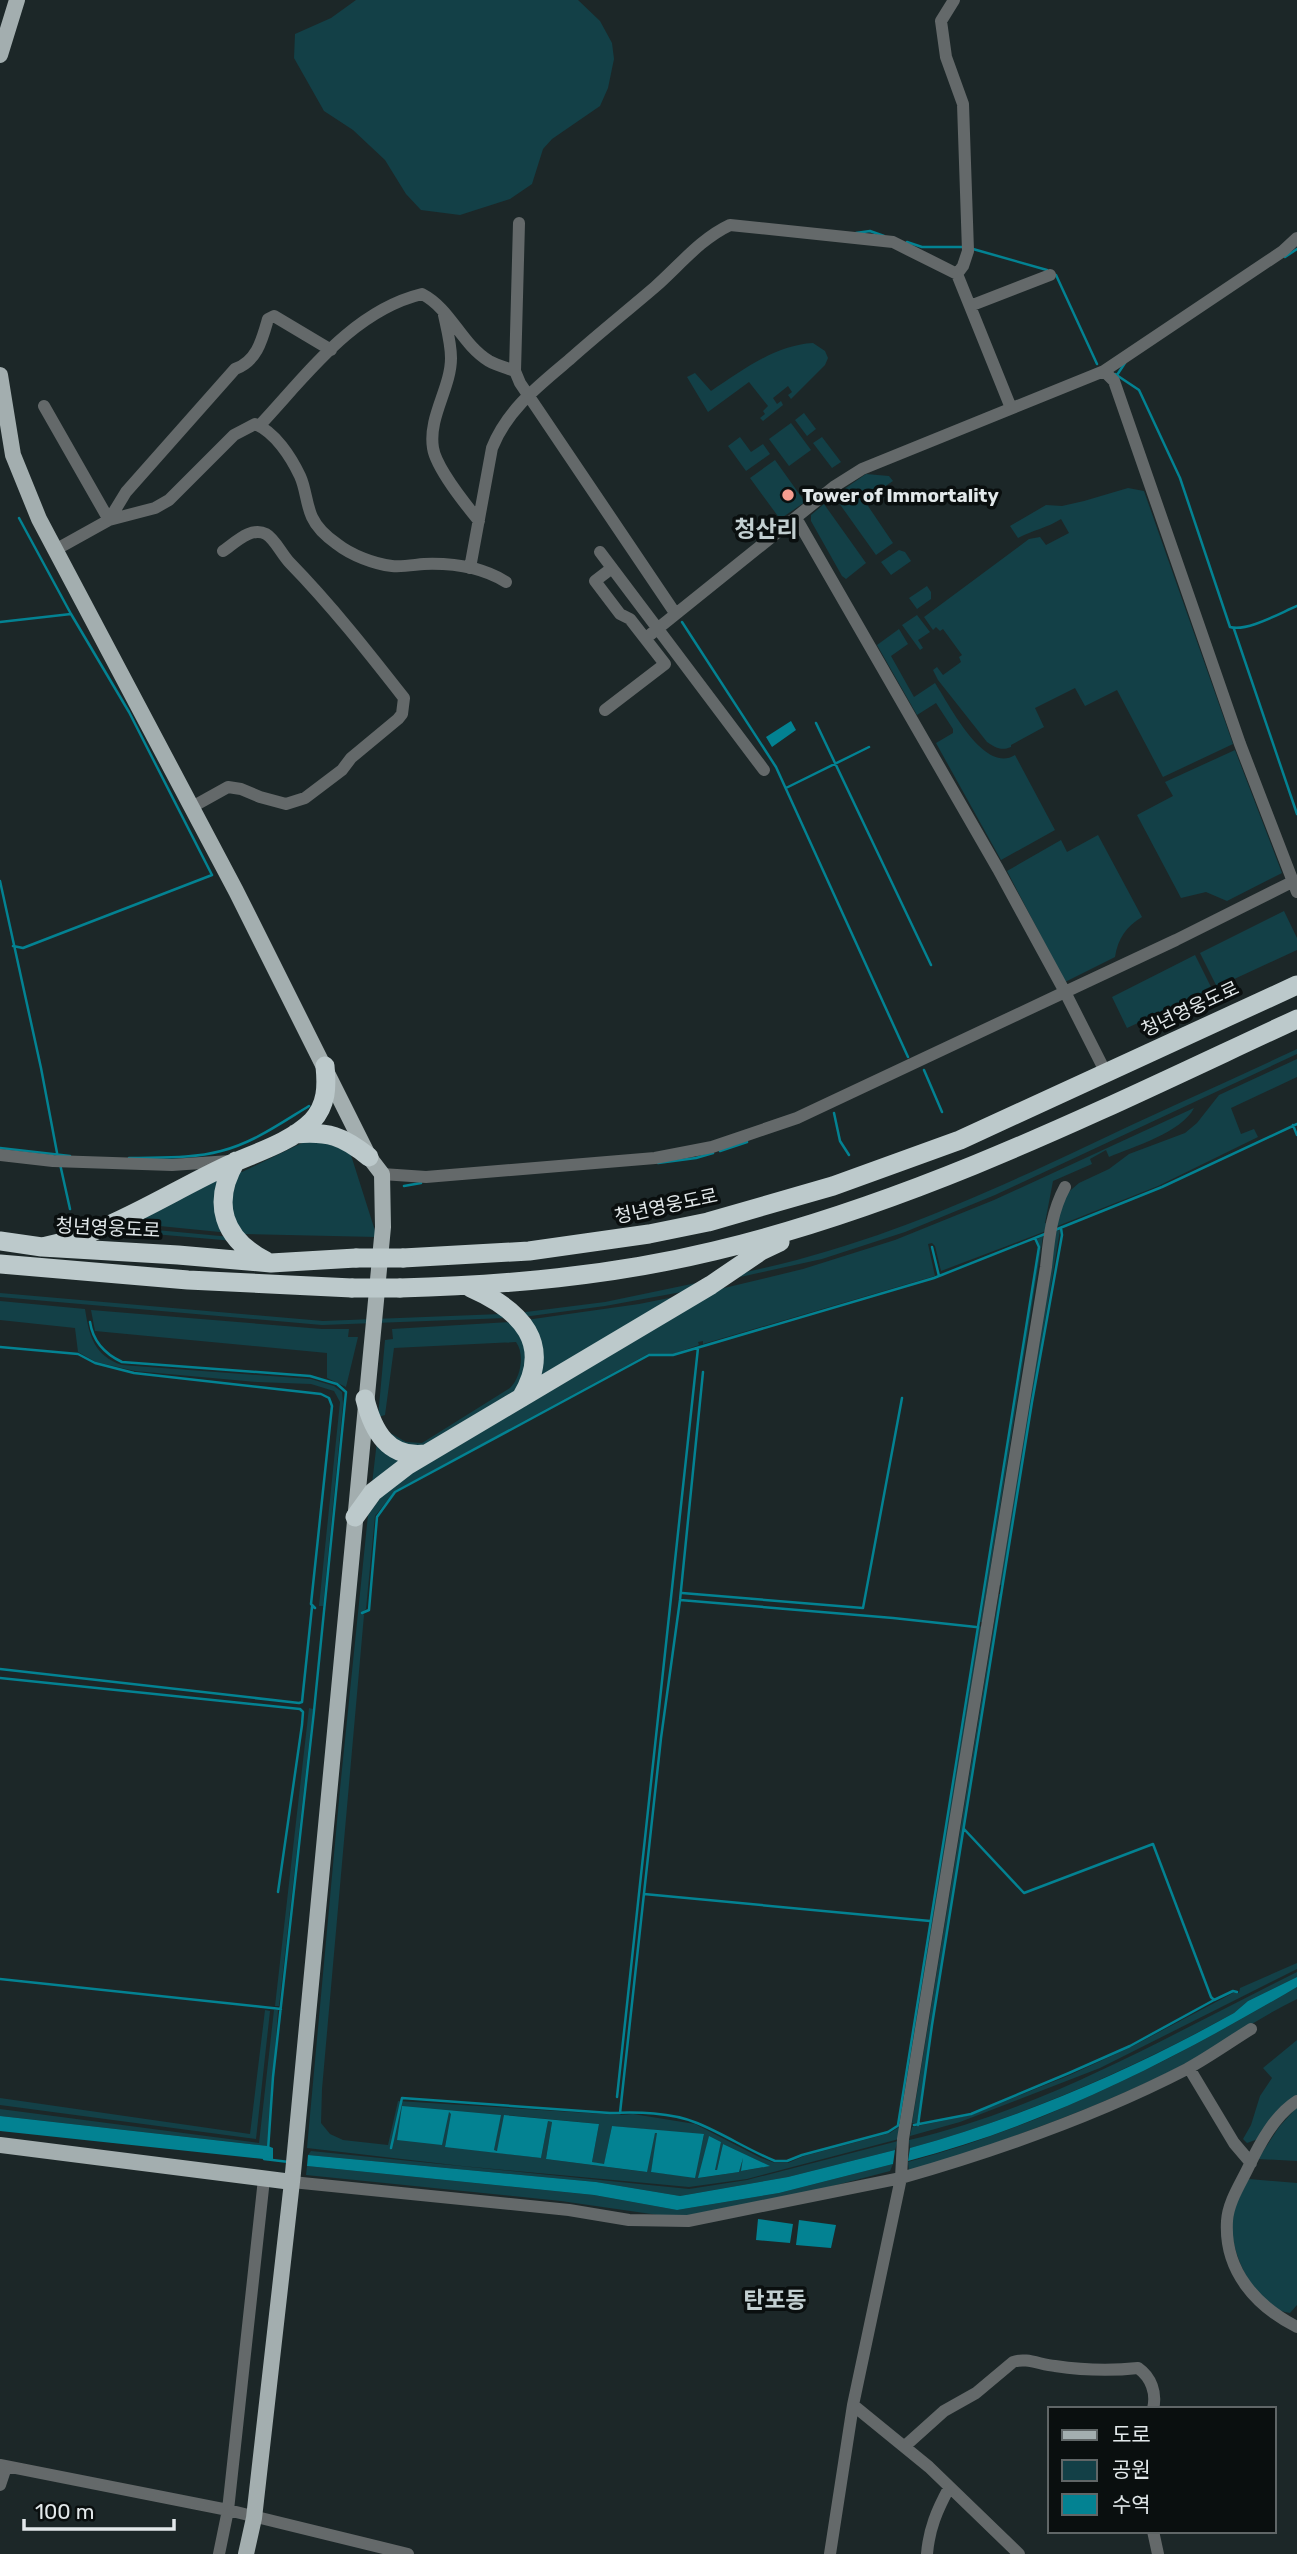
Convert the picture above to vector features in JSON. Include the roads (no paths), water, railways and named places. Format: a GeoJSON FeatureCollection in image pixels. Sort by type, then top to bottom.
{"type":"FeatureCollection","features":[{"type":"Feature","properties":{"kind":"highway","name":"청년영웅도로"},"geometry":{"type":"LineString","coordinates":[[0,1241],[42,1247],[271,1263],[530,1251],[649,1234],[708,1222],[902,1163],[1021,1113],[1297,985]]}},
{"type":"Feature","properties":{"kind":"highway"},"geometry":{"type":"LineString","coordinates":[[0,1264],[201,1280],[400,1289],[533,1281],[654,1264],[715,1251],[842,1215],[972,1168],[1297,1019]]}},
{"type":"Feature","properties":{"kind":"highway"},"geometry":{"type":"LineString","coordinates":[[42,1247],[97,1231],[295,1134],[313,1119],[324,1102],[327,1085],[325,1066]]}},
{"type":"Feature","properties":{"kind":"highway"},"geometry":{"type":"LineString","coordinates":[[295,1134],[314,1132],[334,1135],[351,1142],[369,1157]]}},
{"type":"Feature","properties":{"kind":"highway"},"geometry":{"type":"LineString","coordinates":[[236,1161],[223,1191],[223,1207],[228,1225],[239,1242],[252,1254],[271,1263]]}},
{"type":"Feature","properties":{"kind":"highway"},"geometry":{"type":"LineString","coordinates":[[355,1517],[373,1492],[387,1479],[727,1275],[761,1251],[842,1215]]}},
{"type":"Feature","properties":{"kind":"highway"},"geometry":{"type":"LineString","coordinates":[[468,1286],[507,1307],[533,1341],[536,1363],[529,1385],[520,1399]]}},
{"type":"Feature","properties":{"kind":"highway"},"geometry":{"type":"LineString","coordinates":[[365,1399],[374,1429],[389,1445],[413,1456],[430,1453]]}},
{"type":"Feature","properties":{"kind":"main road"},"geometry":{"type":"LineString","coordinates":[[0,55],[17,0]]}},
{"type":"Feature","properties":{"kind":"main road"},"geometry":{"type":"LineString","coordinates":[[0,376],[3,427],[22,481],[55,550],[192,807],[369,1157],[382,1174],[383,1227],[292,2177],[254,2518],[246,2554]]}},
{"type":"Feature","properties":{"kind":"main road"},"geometry":{"type":"LineString","coordinates":[[0,2145],[264,2179],[292,2177]]}},
{"type":"Feature","properties":{"kind":"street"},"geometry":{"type":"LineString","coordinates":[[954,0],[940,21],[946,57],[963,104],[966,138],[968,251],[957,274]]}},
{"type":"Feature","properties":{"kind":"street"},"geometry":{"type":"LineString","coordinates":[[519,223],[515,371],[526,396],[675,613]]}},
{"type":"Feature","properties":{"kind":"street"},"geometry":{"type":"LineString","coordinates":[[470,568],[492,448],[499,429],[526,396],[657,285],[696,248],[730,225],[893,242],[957,274],[1011,408]]}},
{"type":"Feature","properties":{"kind":"street"},"geometry":{"type":"LineString","coordinates":[[646,638],[835,486],[862,469],[1104,371],[1283,251],[1297,238]]}},
{"type":"Feature","properties":{"kind":"street"},"geometry":{"type":"LineString","coordinates":[[970,306],[1050,275]]}},
{"type":"Feature","properties":{"kind":"street"},"geometry":{"type":"LineString","coordinates":[[259,426],[365,318],[387,305],[411,296],[422,294],[435,300],[467,341],[489,361],[515,371]]}},
{"type":"Feature","properties":{"kind":"street"},"geometry":{"type":"LineString","coordinates":[[444,311],[451,359],[436,421],[433,448],[437,460],[462,501],[479,522]]}},
{"type":"Feature","properties":{"kind":"street"},"geometry":{"type":"LineString","coordinates":[[109,520],[125,492],[235,369],[247,365],[261,344],[268,319],[274,316],[331,350]]}},
{"type":"Feature","properties":{"kind":"street"},"geometry":{"type":"LineString","coordinates":[[382,1174],[426,1177],[655,1158],[712,1147],[797,1118],[1295,887],[1240,744],[1114,380],[1104,371]]}},
{"type":"Feature","properties":{"kind":"street"},"geometry":{"type":"LineString","coordinates":[[44,406],[109,520]]}},
{"type":"Feature","properties":{"kind":"street"},"geometry":{"type":"LineString","coordinates":[[55,550],[109,520],[155,508],[169,499],[234,435],[255,424],[274,437],[288,456],[300,477],[312,516],[320,529],[339,546],[389,566],[426,564],[470,568],[490,572],[506,582]]}},
{"type":"Feature","properties":{"kind":"street"},"geometry":{"type":"LineString","coordinates":[[796,517],[998,869],[1106,1073]]}},
{"type":"Feature","properties":{"kind":"street"},"geometry":{"type":"LineString","coordinates":[[192,807],[228,788],[242,789],[286,804],[305,798],[342,771],[351,758],[398,719],[402,714],[404,698],[321,594],[288,561],[267,534],[256,531],[223,551]]}},
{"type":"Feature","properties":{"kind":"street"},"geometry":{"type":"LineString","coordinates":[[600,552],[764,770]]}},
{"type":"Feature","properties":{"kind":"street"},"geometry":{"type":"LineString","coordinates":[[605,710],[665,664],[630,618],[620,614],[595,581],[612,568]]}},
{"type":"Feature","properties":{"kind":"street"},"geometry":{"type":"LineString","coordinates":[[0,1156],[172,1165],[236,1161]]}},
{"type":"Feature","properties":{"kind":"street"},"geometry":{"type":"LineString","coordinates":[[830,2554],[853,2405],[901,2178],[903,2148],[1050,1228],[1055,1205],[1065,1187]]}},
{"type":"Feature","properties":{"kind":"street"},"geometry":{"type":"LineString","coordinates":[[292,2177],[569,2210],[629,2220],[688,2221],[901,2178],[984,2154],[1060,2125],[1189,2068],[1251,2029]]}},
{"type":"Feature","properties":{"kind":"street"},"geometry":{"type":"LineString","coordinates":[[1189,2068],[1234,2143],[1251,2163]]}},
{"type":"Feature","properties":{"kind":"street"},"geometry":{"type":"LineString","coordinates":[[1295,2323],[1262,2306],[1242,2283],[1231,2257],[1227,2219],[1234,2197],[1274,2123],[1297,2101]]}},
{"type":"Feature","properties":{"kind":"street"},"geometry":{"type":"LineString","coordinates":[[219,2554],[228,2510],[264,2179]]}},
{"type":"Feature","properties":{"kind":"street"},"geometry":{"type":"LineString","coordinates":[[905,2446],[944,2411],[976,2393],[1020,2359],[1053,2366],[1120,2370],[1138,2368],[1144,2372],[1153,2387],[1153,2407]]}},
{"type":"Feature","properties":{"kind":"street"},"geometry":{"type":"LineString","coordinates":[[853,2405],[905,2446],[1019,2554]]}},
{"type":"Feature","properties":{"kind":"street"},"geometry":{"type":"LineString","coordinates":[[0,2485],[3,2466],[228,2510],[408,2554]]}},
{"type":"Feature","properties":{"kind":"street"},"geometry":{"type":"LineString","coordinates":[[927,2554],[936,2512],[949,2488]]}},
{"type":"Feature","properties":{"kind":"street"},"geometry":{"type":"LineString","coordinates":[[1153,2533],[1158,2554]]}},
{"type":"Feature","properties":{"kind":"water"},"geometry":{"type":"Polygon","coordinates":[[[791,721],[796,730],[772,747],[766,737],[791,721]]]}},
{"type":"Feature","properties":{"kind":"water"},"geometry":{"type":"Polygon","coordinates":[[[1297,1977],[1297,1987],[1251,2014],[1108,2088],[1010,2129],[908,2161],[910,2148],[994,2122],[1116,2073],[1195,2034],[1234,2013],[1248,2001],[1297,1977]]]}},
{"type":"Feature","properties":{"kind":"water"},"geometry":{"type":"Polygon","coordinates":[[[402,2106],[501,2115],[494,2150],[497,2151],[504,2115],[599,2124],[592,2162],[604,2164],[612,2126],[704,2134],[695,2178],[651,2172],[657,2133],[647,2172],[546,2159],[552,2122],[548,2121],[541,2158],[445,2147],[451,2114],[449,2112],[442,2145],[397,2140],[402,2106]]]}},
{"type":"Feature","properties":{"kind":"water"},"geometry":{"type":"Polygon","coordinates":[[[0,2116],[268,2146],[273,2148],[273,2160],[0,2131],[0,2116]]]}},
{"type":"Feature","properties":{"kind":"water"},"geometry":{"type":"Polygon","coordinates":[[[709,2136],[721,2142],[715,2170],[723,2144],[770,2166],[741,2171],[743,2158],[739,2172],[698,2178],[709,2136]]]}},
{"type":"Feature","properties":{"kind":"water"},"geometry":{"type":"Polygon","coordinates":[[[895,2150],[893,2164],[779,2193],[677,2210],[594,2195],[307,2166],[308,2155],[596,2182],[680,2196],[788,2177],[895,2150]]]}},
{"type":"Feature","properties":{"kind":"water"},"geometry":{"type":"Polygon","coordinates":[[[758,2219],[793,2224],[790,2243],[756,2240],[758,2219]]]}},
{"type":"Feature","properties":{"kind":"water"},"geometry":{"type":"Polygon","coordinates":[[[799,2220],[836,2225],[831,2248],[796,2245],[799,2220]]]}},
{"type":"Feature","properties":{"kind":"waterway"},"geometry":{"type":"LineString","coordinates":[[856,233],[870,231],[884,236]]}},
{"type":"Feature","properties":{"kind":"waterway"},"geometry":{"type":"LineString","coordinates":[[907,242],[922,247],[963,247]]}},
{"type":"Feature","properties":{"kind":"waterway"},"geometry":{"type":"LineString","coordinates":[[973,249],[1047,270]]}},
{"type":"Feature","properties":{"kind":"waterway"},"geometry":{"type":"LineString","coordinates":[[1285,257],[1297,249]]}},
{"type":"Feature","properties":{"kind":"waterway"},"geometry":{"type":"LineString","coordinates":[[1056,275],[1097,364]]}},
{"type":"Feature","properties":{"kind":"waterway"},"geometry":{"type":"LineString","coordinates":[[1117,375],[1125,363]]}},
{"type":"Feature","properties":{"kind":"waterway"},"geometry":{"type":"LineString","coordinates":[[1115,374],[1139,390],[1180,478],[1230,627],[1245,627],[1297,606]]}},
{"type":"Feature","properties":{"kind":"waterway"},"geometry":{"type":"LineString","coordinates":[[13,946],[23,948],[212,875],[129,712],[71,614],[19,518]]}},
{"type":"Feature","properties":{"kind":"waterway"},"geometry":{"type":"LineString","coordinates":[[0,622],[71,614]]}},
{"type":"Feature","properties":{"kind":"waterway"},"geometry":{"type":"LineString","coordinates":[[682,622],[776,767],[908,1057]]}},
{"type":"Feature","properties":{"kind":"waterway"},"geometry":{"type":"LineString","coordinates":[[1234,629],[1297,814]]}},
{"type":"Feature","properties":{"kind":"waterway"},"geometry":{"type":"LineString","coordinates":[[816,723],[931,965]]}},
{"type":"Feature","properties":{"kind":"waterway"},"geometry":{"type":"LineString","coordinates":[[786,788],[869,747]]}},
{"type":"Feature","properties":{"kind":"waterway"},"geometry":{"type":"LineString","coordinates":[[0,881],[58,1158]]}},
{"type":"Feature","properties":{"kind":"waterway"},"geometry":{"type":"LineString","coordinates":[[924,1070],[942,1112]]}},
{"type":"Feature","properties":{"kind":"waterway"},"geometry":{"type":"LineString","coordinates":[[129,1158],[187,1156],[221,1151],[256,1138],[309,1106]]}},
{"type":"Feature","properties":{"kind":"waterway"},"geometry":{"type":"LineString","coordinates":[[834,1113],[840,1141],[849,1155]]}},
{"type":"Feature","properties":{"kind":"waterway"},"geometry":{"type":"LineString","coordinates":[[1055,1230],[1162,1187],[1297,1124]]}},
{"type":"Feature","properties":{"kind":"waterway"},"geometry":{"type":"LineString","coordinates":[[1293,1125],[1297,1135]]}},
{"type":"Feature","properties":{"kind":"waterway"},"geometry":{"type":"LineString","coordinates":[[720,1151],[747,1142]]}},
{"type":"Feature","properties":{"kind":"waterway"},"geometry":{"type":"LineString","coordinates":[[0,1148],[70,1156]]}},
{"type":"Feature","properties":{"kind":"waterway"},"geometry":{"type":"LineString","coordinates":[[658,1163],[713,1153]]}},
{"type":"Feature","properties":{"kind":"waterway"},"geometry":{"type":"LineString","coordinates":[[60,1164],[70,1209]]}},
{"type":"Feature","properties":{"kind":"waterway"},"geometry":{"type":"LineString","coordinates":[[404,1186],[421,1183]]}},
{"type":"Feature","properties":{"kind":"waterway"},"geometry":{"type":"LineString","coordinates":[[918,2125],[1061,1228]]}},
{"type":"Feature","properties":{"kind":"waterway"},"geometry":{"type":"LineString","coordinates":[[362,1613],[369,1610],[377,1517],[395,1492],[649,1355],[673,1355],[934,1278],[1045,1234]]}},
{"type":"Feature","properties":{"kind":"waterway"},"geometry":{"type":"LineString","coordinates":[[898,2125],[1039,1247],[1035,1238]]}},
{"type":"Feature","properties":{"kind":"waterway"},"geometry":{"type":"LineString","coordinates":[[932,1247],[939,1276]]}},
{"type":"Feature","properties":{"kind":"waterway"},"geometry":{"type":"LineString","coordinates":[[90,1322],[94,1336],[101,1346],[122,1362],[310,1376],[337,1384],[346,1392],[273,2077],[268,2150]]}},
{"type":"Feature","properties":{"kind":"waterway"},"geometry":{"type":"LineString","coordinates":[[0,1347],[78,1354],[95,1363],[134,1373],[321,1394],[329,1398],[332,1406],[311,1604],[315,1608]]}},
{"type":"Feature","properties":{"kind":"waterway"},"geometry":{"type":"LineString","coordinates":[[617,2097],[698,1348]]}},
{"type":"Feature","properties":{"kind":"waterway"},"geometry":{"type":"LineString","coordinates":[[620,2113],[661,1738],[680,1600],[703,1372]]}},
{"type":"Feature","properties":{"kind":"waterway"},"geometry":{"type":"LineString","coordinates":[[682,1593],[863,1608],[902,1398]]}},
{"type":"Feature","properties":{"kind":"waterway"},"geometry":{"type":"LineString","coordinates":[[680,1600],[976,1627]]}},
{"type":"Feature","properties":{"kind":"waterway"},"geometry":{"type":"LineString","coordinates":[[0,1669],[299,1703],[302,1702],[312,1607]]}},
{"type":"Feature","properties":{"kind":"waterway"},"geometry":{"type":"LineString","coordinates":[[0,1678],[300,1709],[303,1712],[302,1725],[278,1892]]}},
{"type":"Feature","properties":{"kind":"waterway"},"geometry":{"type":"LineString","coordinates":[[964,1829],[1024,1893],[1153,1844],[1211,1997],[1214,2000],[1233,1991],[1237,1992]]}},
{"type":"Feature","properties":{"kind":"waterway"},"geometry":{"type":"LineString","coordinates":[[644,1894],[930,1921]]}},
{"type":"Feature","properties":{"kind":"waterway"},"geometry":{"type":"LineString","coordinates":[[0,1979],[281,2009]]}},
{"type":"Feature","properties":{"kind":"waterway"},"geometry":{"type":"LineString","coordinates":[[914,2125],[971,2114],[1130,2046],[1214,2000]]}},
{"type":"Feature","properties":{"kind":"waterway"},"geometry":{"type":"LineString","coordinates":[[391,2148],[402,2098],[665,2115],[697,2123],[775,2161],[787,2161],[888,2132],[899,2125]]}},
{"type":"Feature","properties":{"kind":"waterway"},"geometry":{"type":"LineString","coordinates":[[264,2159],[289,2162]]}},
{"type":"Feature","properties":{"kind":"place","name":"Tower of Immortality"},"geometry":{"type":"Point","coordinates":[788,495]}},
{"type":"Feature","properties":{"kind":"district","name":"청산리"},"geometry":{"type":"Point","coordinates":[766,529]}},
{"type":"Feature","properties":{"kind":"district","name":"탄포동"},"geometry":{"type":"Point","coordinates":[775,2300]}}]}
